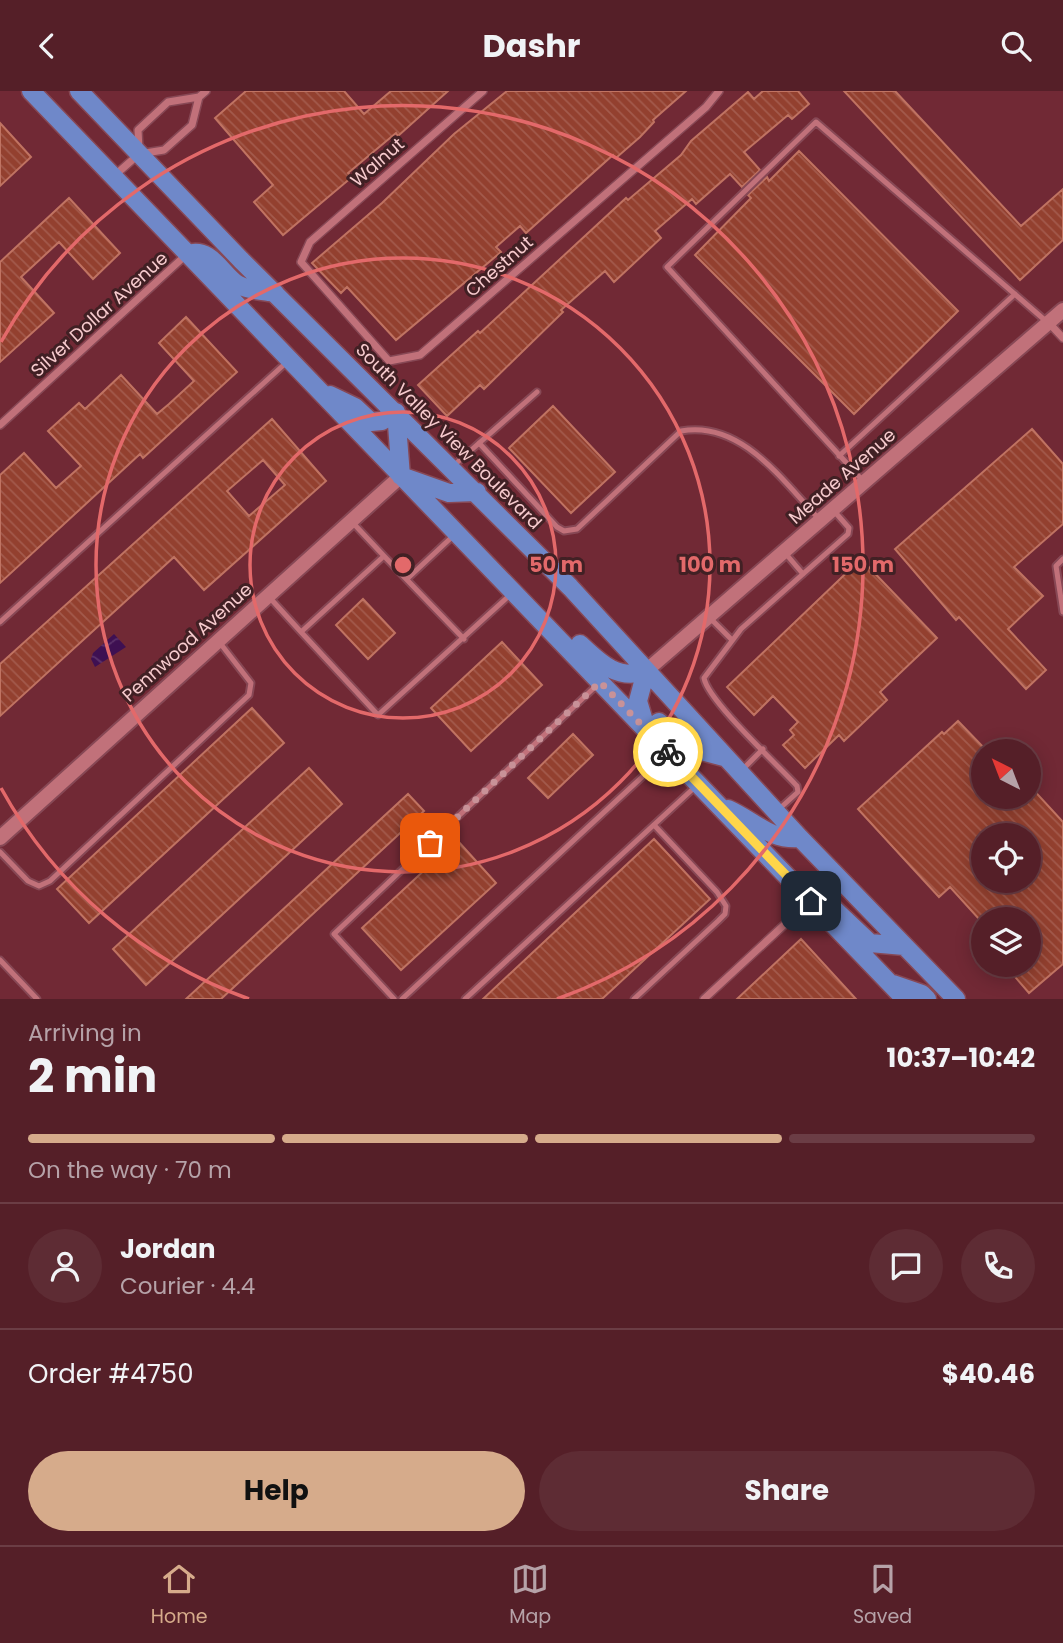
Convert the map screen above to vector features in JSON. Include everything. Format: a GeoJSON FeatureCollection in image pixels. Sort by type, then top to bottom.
{"type":"FeatureCollection","features":[{"type":"Feature","properties":{"kind":"main road"},"geometry":{"type":"LineString","coordinates":[[31,91],[905,999]]}},
{"type":"Feature","properties":{"kind":"main road","name":"South Valley View Boulevard"},"geometry":{"type":"LineString","coordinates":[[79,91],[275,293],[477,492],[775,812],[956,999]]}},
{"type":"Feature","properties":{"kind":"main road"},"geometry":{"type":"LineString","coordinates":[[188,254],[197,252],[206,255],[239,285],[275,293]]}},
{"type":"Feature","properties":{"kind":"main road"},"geometry":{"type":"LineString","coordinates":[[318,389],[355,407],[371,422],[382,421],[396,412],[401,475]]}},
{"type":"Feature","properties":{"kind":"main road"},"geometry":{"type":"LineString","coordinates":[[401,475],[449,493],[477,492]]}},
{"type":"Feature","properties":{"kind":"main road"},"geometry":{"type":"LineString","coordinates":[[554,634],[579,643],[610,670],[630,675],[646,671],[638,701],[647,731]]}},
{"type":"Feature","properties":{"kind":"main road"},"geometry":{"type":"LineString","coordinates":[[647,731],[659,722],[686,747],[724,757]]}},
{"type":"Feature","properties":{"kind":"main road"},"geometry":{"type":"LineString","coordinates":[[719,805],[750,819],[771,835],[783,840],[800,838]]}},
{"type":"Feature","properties":{"kind":"main road"},"geometry":{"type":"LineString","coordinates":[[811,901],[828,904],[870,943],[904,946]]}},
{"type":"Feature","properties":{"kind":"main road"},"geometry":{"type":"LineString","coordinates":[[890,983],[922,994],[927,999]]}},
{"type":"Feature","properties":{"kind":"street"},"geometry":{"type":"LineString","coordinates":[[139,154],[138,130],[169,102],[199,97],[206,91]]}},
{"type":"Feature","properties":{"kind":"street","name":"Walnut"},"geometry":{"type":"LineString","coordinates":[[300,263],[310,241],[482,91]]}},
{"type":"Feature","properties":{"kind":"street","name":"Chestnut"},"geometry":{"type":"LineString","coordinates":[[300,263],[389,361],[420,355],[706,107],[719,91]]}},
{"type":"Feature","properties":{"kind":"street"},"geometry":{"type":"LineString","coordinates":[[114,177],[139,154],[164,150],[192,125],[199,97]]}},
{"type":"Feature","properties":{"kind":"street","name":"Silver Dollar Avenue"},"geometry":{"type":"LineString","coordinates":[[0,425],[188,254]]}},
{"type":"Feature","properties":{"kind":"street","name":"Meade Avenue"},"geometry":{"type":"LineString","coordinates":[[646,671],[1063,310]]}},
{"type":"Feature","properties":{"kind":"street"},"geometry":{"type":"LineString","coordinates":[[1048,323],[1063,338]]}},
{"type":"Feature","properties":{"kind":"street","name":"Pennwood Avenue"},"geometry":{"type":"LineString","coordinates":[[0,838],[401,475]]}},
{"type":"Feature","properties":{"kind":"street"},"geometry":{"type":"LineString","coordinates":[[704,999],[811,901]]}},
{"type":"Feature","properties":{"kind":"lane"},"geometry":{"type":"LineString","coordinates":[[864,482],[667,267],[816,122],[1048,323]]}},
{"type":"Feature","properties":{"kind":"lane"},"geometry":{"type":"LineString","coordinates":[[839,456],[1015,294]]}},
{"type":"Feature","properties":{"kind":"lane"},"geometry":{"type":"LineString","coordinates":[[0,622],[290,360]]}},
{"type":"Feature","properties":{"kind":"lane"},"geometry":{"type":"LineString","coordinates":[[452,467],[537,392]]}},
{"type":"Feature","properties":{"kind":"lane"},"geometry":{"type":"LineString","coordinates":[[479,443],[557,527],[564,531],[577,529],[681,431],[697,428],[721,431],[755,453],[820,520]]}},
{"type":"Feature","properties":{"kind":"lane"},"geometry":{"type":"LineString","coordinates":[[775,812],[798,792],[797,786],[705,687],[704,678],[732,641],[848,534],[849,528],[832,510]]}},
{"type":"Feature","properties":{"kind":"lane"},"geometry":{"type":"LineString","coordinates":[[351,521],[464,639]]}},
{"type":"Feature","properties":{"kind":"lane"},"geometry":{"type":"LineString","coordinates":[[407,579],[457,533]]}},
{"type":"Feature","properties":{"kind":"lane"},"geometry":{"type":"LineString","coordinates":[[783,552],[803,573]]}},
{"type":"Feature","properties":{"kind":"lane"},"geometry":{"type":"LineString","coordinates":[[301,632],[384,556]]}},
{"type":"Feature","properties":{"kind":"lane"},"geometry":{"type":"LineString","coordinates":[[1063,559],[1056,566],[1063,612]]}},
{"type":"Feature","properties":{"kind":"lane"},"geometry":{"type":"LineString","coordinates":[[268,596],[378,716],[514,592]]}},
{"type":"Feature","properties":{"kind":"lane"},"geometry":{"type":"LineString","coordinates":[[709,617],[732,641]]}},
{"type":"Feature","properties":{"kind":"lane"},"geometry":{"type":"LineString","coordinates":[[0,852],[28,881],[39,885],[50,881],[249,695],[251,683],[218,640]]}},
{"type":"Feature","properties":{"kind":"lane"},"geometry":{"type":"LineString","coordinates":[[394,999],[334,935],[600,682]]}},
{"type":"Feature","properties":{"kind":"lane"},"geometry":{"type":"LineString","coordinates":[[739,773],[763,749]]}},
{"type":"Feature","properties":{"kind":"lane"},"geometry":{"type":"LineString","coordinates":[[402,999],[668,753]]}},
{"type":"Feature","properties":{"kind":"lane"},"geometry":{"type":"LineString","coordinates":[[465,999],[699,784]]}},
{"type":"Feature","properties":{"kind":"lane"},"geometry":{"type":"LineString","coordinates":[[634,999],[725,914],[726,905],[654,825]]}},
{"type":"Feature","properties":{"kind":"lane"},"geometry":{"type":"LineString","coordinates":[[0,960],[37,999]]}},
{"type":"Feature","properties":{"kind":"water"},"geometry":{"type":"Polygon","coordinates":[[[114,634],[126,647],[95,667],[91,659],[93,653],[114,634]]]}},
{"type":"Feature","properties":{"kind":"building"},"geometry":{"type":"Polygon","coordinates":[[[246,91],[344,91],[364,114],[391,91],[448,91],[398,136],[396,133],[348,173],[352,177],[283,235],[254,202],[273,185],[215,118],[246,91]]]}},
{"type":"Feature","properties":{"kind":"building"},"geometry":{"type":"Polygon","coordinates":[[[507,91],[686,91],[653,120],[640,137],[616,158],[613,155],[526,233],[520,226],[496,247],[501,252],[396,340],[347,287],[341,293],[312,263],[382,203],[454,134],[507,91]]]}},
{"type":"Feature","properties":{"kind":"building"},"geometry":{"type":"Polygon","coordinates":[[[763,91],[798,91],[809,104],[792,119],[788,115],[744,152],[760,170],[742,187],[730,174],[696,204],[692,199],[655,231],[661,238],[614,282],[605,271],[561,310],[563,312],[484,389],[480,385],[447,416],[418,385],[478,331],[480,333],[626,198],[628,200],[681,155],[691,141],[748,92],[754,99],[763,91]]]}},
{"type":"Feature","properties":{"kind":"building"},"geometry":{"type":"Polygon","coordinates":[[[844,91],[895,91],[1021,226],[1063,189],[1063,240],[1020,280],[844,91]]]}},
{"type":"Feature","properties":{"kind":"building"},"geometry":{"type":"Polygon","coordinates":[[[0,123],[31,157],[0,186],[0,123]]]}},
{"type":"Feature","properties":{"kind":"building"},"geometry":{"type":"Polygon","coordinates":[[[799,151],[958,311],[854,414],[695,255],[751,198],[748,195],[767,177],[769,181],[799,151]]]}},
{"type":"Feature","properties":{"kind":"building"},"geometry":{"type":"Polygon","coordinates":[[[69,198],[120,253],[93,279],[59,242],[21,277],[54,313],[0,362],[0,262],[69,198]]]}},
{"type":"Feature","properties":{"kind":"building"},"geometry":{"type":"Polygon","coordinates":[[[186,317],[237,372],[143,458],[140,454],[0,583],[0,475],[24,453],[56,488],[81,466],[48,431],[79,403],[85,409],[121,375],[157,414],[169,404],[194,381],[159,343],[186,317]]]}},
{"type":"Feature","properties":{"kind":"building"},"geometry":{"type":"Polygon","coordinates":[[[553,406],[615,472],[571,513],[509,448],[553,406]]]}},
{"type":"Feature","properties":{"kind":"building"},"geometry":{"type":"Polygon","coordinates":[[[272,419],[326,481],[204,590],[174,557],[0,716],[0,664],[272,419]],[[263,460],[227,491],[249,516],[285,485],[263,460]]]}},
{"type":"Feature","properties":{"kind":"building"},"geometry":{"type":"Polygon","coordinates":[[[1032,429],[1063,464],[1063,524],[1014,567],[1043,596],[1008,629],[1046,670],[1026,689],[959,617],[956,620],[895,549],[1032,429]]]}},
{"type":"Feature","properties":{"kind":"building"},"geometry":{"type":"Polygon","coordinates":[[[861,559],[937,638],[880,692],[887,700],[844,741],[839,735],[805,768],[783,745],[794,735],[790,730],[798,722],[773,696],[754,715],[727,687],[861,559]]]}},
{"type":"Feature","properties":{"kind":"building"},"geometry":{"type":"Polygon","coordinates":[[[363,599],[395,633],[368,659],[336,625],[363,599]]]}},
{"type":"Feature","properties":{"kind":"building"},"geometry":{"type":"Polygon","coordinates":[[[502,642],[542,685],[471,751],[431,708],[502,642]]]}},
{"type":"Feature","properties":{"kind":"building"},"geometry":{"type":"Polygon","coordinates":[[[252,708],[284,743],[89,923],[57,889],[252,708]]]}},
{"type":"Feature","properties":{"kind":"building"},"geometry":{"type":"Polygon","coordinates":[[[958,721],[975,739],[971,739],[971,809],[1041,809],[1041,798],[1063,822],[1063,964],[1029,993],[1015,977],[1041,977],[1041,907],[971,907],[971,910],[950,887],[939,897],[858,809],[942,732],[944,734],[958,721]]]}},
{"type":"Feature","properties":{"kind":"building"},"geometry":{"type":"Polygon","coordinates":[[[573,734],[593,755],[548,798],[528,778],[573,734]]]}},
{"type":"Feature","properties":{"kind":"building"},"geometry":{"type":"Polygon","coordinates":[[[309,768],[342,804],[146,985],[113,949],[309,768]]]}},
{"type":"Feature","properties":{"kind":"building"},"geometry":{"type":"Polygon","coordinates":[[[408,794],[424,811],[221,999],[186,999],[408,794]]]}},
{"type":"Feature","properties":{"kind":"building"},"geometry":{"type":"Polygon","coordinates":[[[654,839],[710,899],[602,999],[483,999],[654,839]]]}},
{"type":"Feature","properties":{"kind":"building"},"geometry":{"type":"Polygon","coordinates":[[[457,840],[496,883],[401,970],[362,928],[457,840]]]}},
{"type":"Feature","properties":{"kind":"building"},"geometry":{"type":"Polygon","coordinates":[[[801,939],[856,999],[737,999],[801,939]]]}},
{"type":"Feature","properties":{"kind":"way so far"},"geometry":{"type":"LineString","coordinates":[[430,843],[600,682],[668,752]]}},
{"type":"Feature","properties":{"kind":"route"},"geometry":{"type":"LineString","coordinates":[[668,752],[811,901]]}}]}
